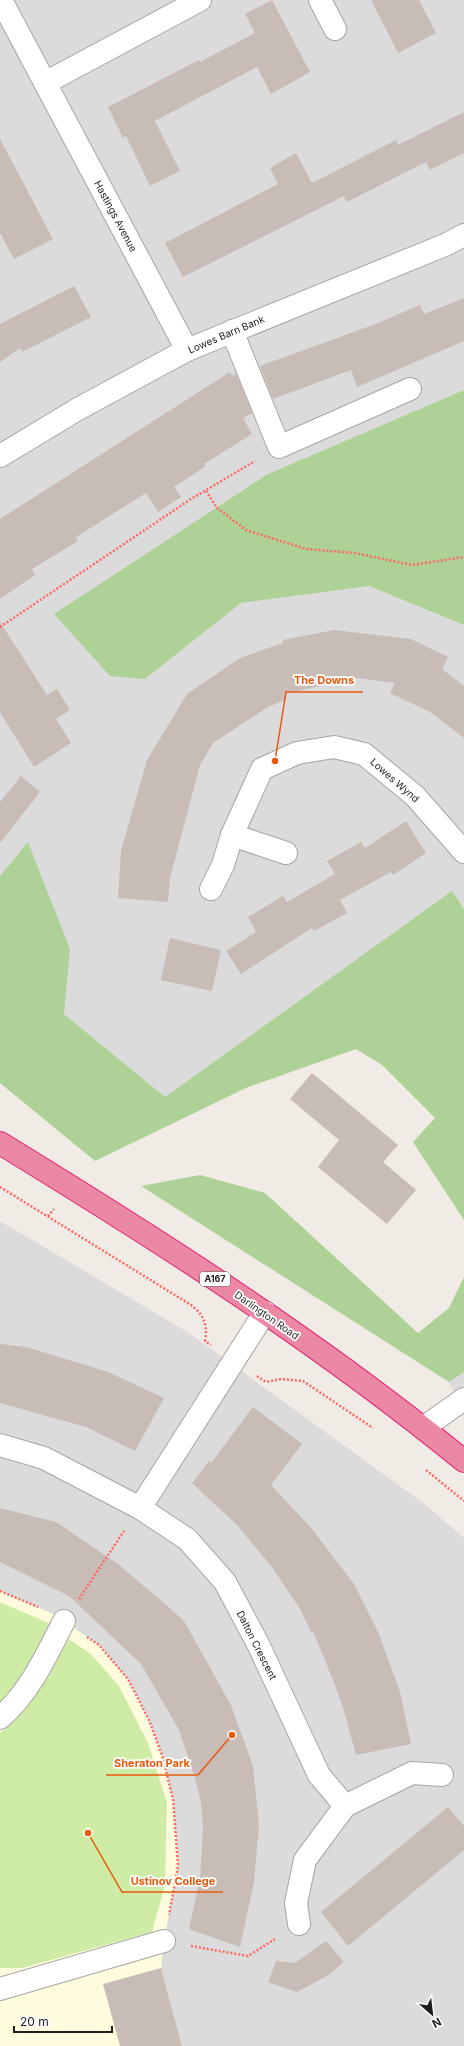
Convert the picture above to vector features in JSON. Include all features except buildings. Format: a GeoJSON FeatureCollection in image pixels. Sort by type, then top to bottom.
{"type":"FeatureCollection","features":[{"type":"Feature","properties":{"kind":"highway","name":"Darlington Road"},"geometry":{"type":"LineString","coordinates":[[0,1143],[87,1196],[265,1312],[423,1428],[464,1461]]}},
{"type":"Feature","properties":{"kind":"street","name":"Hastings Avenue"},"geometry":{"type":"LineString","coordinates":[[1,0],[187,350]]}},
{"type":"Feature","properties":{"kind":"street"},"geometry":{"type":"LineString","coordinates":[[45,82],[200,0]]}},
{"type":"Feature","properties":{"kind":"street"},"geometry":{"type":"LineString","coordinates":[[320,0],[335,29]]}},
{"type":"Feature","properties":{"kind":"street","name":"Lowes Barn Bank"},"geometry":{"type":"LineString","coordinates":[[0,456],[78,409],[187,350],[445,245],[464,235]]}},
{"type":"Feature","properties":{"kind":"street"},"geometry":{"type":"LineString","coordinates":[[232,331],[279,447],[410,389]]}},
{"type":"Feature","properties":{"kind":"street","name":"Lowes Wynd"},"geometry":{"type":"LineString","coordinates":[[211,889],[223,865],[232,835],[262,769],[297,753],[334,747],[364,754],[415,796],[464,852]]}},
{"type":"Feature","properties":{"kind":"street"},"geometry":{"type":"LineString","coordinates":[[232,835],[286,853]]}},
{"type":"Feature","properties":{"kind":"street"},"geometry":{"type":"LineString","coordinates":[[140,1508],[265,1312]]}},
{"type":"Feature","properties":{"kind":"street"},"geometry":{"type":"LineString","coordinates":[[423,1428],[464,1399]]}},
{"type":"Feature","properties":{"kind":"street","name":"Dalton Crescent"},"geometry":{"type":"LineString","coordinates":[[0,1445],[44,1458],[140,1508],[187,1539],[225,1582],[261,1651],[319,1775],[345,1806]]}},
{"type":"Feature","properties":{"kind":"street"},"geometry":{"type":"LineString","coordinates":[[0,1718],[11,1708],[35,1677],[64,1621]]}},
{"type":"Feature","properties":{"kind":"street"},"geometry":{"type":"LineString","coordinates":[[299,1924],[296,1903],[304,1860],[345,1806],[412,1773],[442,1775]]}},
{"type":"Feature","properties":{"kind":"street"},"geometry":{"type":"LineString","coordinates":[[0,1989],[164,1941]]}},
{"type":"Feature","properties":{"kind":"path"},"geometry":{"type":"LineString","coordinates":[[0,628],[206,491],[279,447]]}},
{"type":"Feature","properties":{"kind":"path"},"geometry":{"type":"LineString","coordinates":[[206,491],[217,508],[246,530],[306,548],[355,553],[412,565],[464,557]]}},
{"type":"Feature","properties":{"kind":"path"},"geometry":{"type":"LineString","coordinates":[[64,1621],[140,1508]]}},
{"type":"Feature","properties":{"kind":"path"},"geometry":{"type":"LineString","coordinates":[[0,1592],[55,1615],[99,1645],[128,1679],[149,1720],[162,1755],[174,1799],[178,1866],[164,1941],[248,1956],[299,1924]]}},
{"type":"Feature","properties":{"kind":"shaded area"},"geometry":{"type":"Polygon","coordinates":[[[0,0],[464,0],[464,390],[268,474],[145,679],[241,603],[369,586],[464,625],[464,909],[452,892],[165,1097],[64,1014],[70,949],[28,842],[0,876],[0,0]]]}},
{"type":"Feature","properties":{"kind":"shaded area"},"geometry":{"type":"Polygon","coordinates":[[[0,1221],[189,1333],[426,1505],[464,1538],[464,2046],[0,2046],[0,1221]]]}},
{"type":"Feature","properties":{"kind":"shaded area"},"geometry":{"type":"Polygon","coordinates":[[[464,1369],[464,1411],[449,1382],[464,1369]]]}},
{"type":"Feature","properties":{"kind":"shaded area"},"geometry":{"type":"Polygon","coordinates":[[[0,1591],[55,1615],[99,1645],[128,1679],[149,1720],[162,1755],[173,1799],[178,1866],[164,1941],[161,1968],[182,2046],[0,2046],[0,1591]]]}},
{"type":"Feature","properties":{"kind":"green space"},"geometry":{"type":"Polygon","coordinates":[[[464,390],[464,625],[369,586],[241,603],[145,679],[110,676],[54,614],[268,474],[464,390]]]}},
{"type":"Feature","properties":{"kind":"green space"},"geometry":{"type":"Polygon","coordinates":[[[28,842],[70,949],[64,1014],[165,1097],[452,891],[464,909],[464,1220],[413,1142],[435,1118],[382,1065],[356,1049],[248,1087],[95,1161],[0,1083],[0,876],[28,842]]]}},
{"type":"Feature","properties":{"kind":"green space"},"geometry":{"type":"Polygon","coordinates":[[[200,1175],[265,1193],[418,1333],[449,1308],[464,1277],[464,1372],[449,1382],[141,1186],[200,1175]]]}},
{"type":"Feature","properties":{"kind":"green space"},"geometry":{"type":"Polygon","coordinates":[[[0,1602],[53,1625],[30,1666],[0,1703],[0,1602]]]}},
{"type":"Feature","properties":{"kind":"green space"},"geometry":{"type":"Polygon","coordinates":[[[69,1639],[91,1654],[119,1686],[148,1743],[167,1803],[165,1885],[152,1932],[22,1968],[0,1968],[0,1733],[10,1724],[47,1679],[69,1639]]]}},
{"type":"Feature","properties":{"kind":"place","name":"The Downs"},"geometry":{"type":"Point","coordinates":[275,761]}},
{"type":"Feature","properties":{"kind":"place","name":"Sheraton Park"},"geometry":{"type":"Point","coordinates":[232,1735]}},
{"type":"Feature","properties":{"kind":"place","name":"Ustinov College"},"geometry":{"type":"Point","coordinates":[88,1833]}}]}
